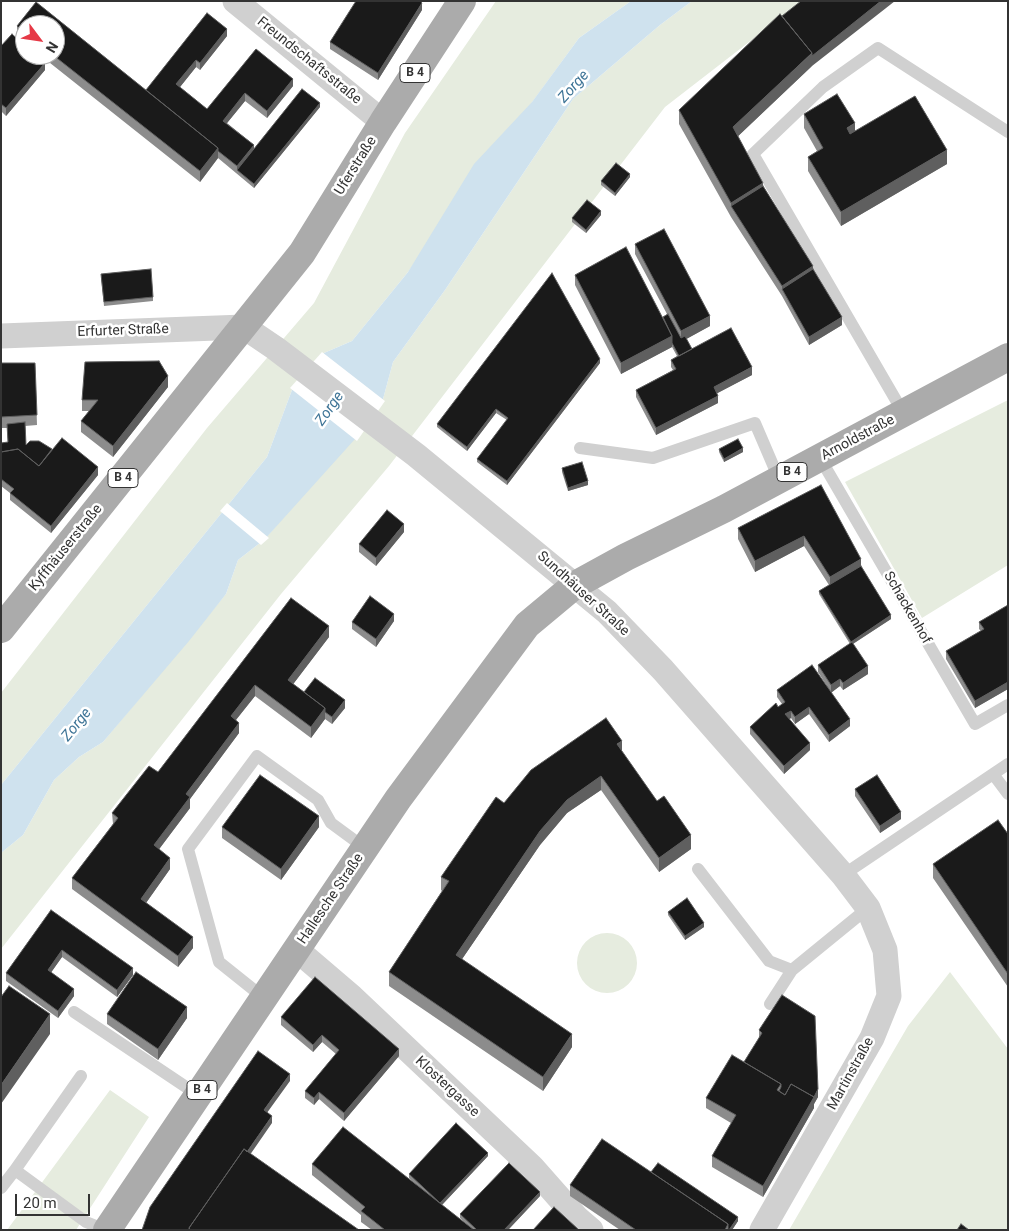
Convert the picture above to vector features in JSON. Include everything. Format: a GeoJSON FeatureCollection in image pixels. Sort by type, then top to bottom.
{"type":"FeatureCollection","features":[{"type":"Feature","properties":{"kind":"main road","name":"Uferstraße"},"geometry":{"type":"LineString","coordinates":[[244,327],[302,253],[462,1]]}},
{"type":"Feature","properties":{"kind":"main road","name":"Kyffhäuserstraße"},"geometry":{"type":"LineString","coordinates":[[1,629],[244,327]]}},
{"type":"Feature","properties":{"kind":"main road","name":"Arnoldstraße"},"geometry":{"type":"LineString","coordinates":[[574,586],[626,557],[724,509],[1008,357]]}},
{"type":"Feature","properties":{"kind":"main road","name":"Hallesche Straße"},"geometry":{"type":"LineString","coordinates":[[107,1230],[398,799],[527,625],[574,586]]}},
{"type":"Feature","properties":{"kind":"street","name":"Freundschaftsstraße"},"geometry":{"type":"LineString","coordinates":[[235,1],[384,122]]}},
{"type":"Feature","properties":{"kind":"street","name":"Erfurter Straße"},"geometry":{"type":"LineString","coordinates":[[1,336],[244,327]]}},
{"type":"Feature","properties":{"kind":"street","name":"Sundhäuser Straße"},"geometry":{"type":"LineString","coordinates":[[244,327],[275,348],[416,455],[607,612],[663,670],[843,875],[868,908]]}},
{"type":"Feature","properties":{"kind":"street","name":"Martinstraße"},"geometry":{"type":"LineString","coordinates":[[762,1230],[872,1038],[889,996],[885,950],[868,908]]}},
{"type":"Feature","properties":{"kind":"street","name":"Klostergasse"},"geometry":{"type":"LineString","coordinates":[[297,950],[352,997],[532,1166],[577,1218],[591,1230]]}},
{"type":"Feature","properties":{"kind":"lane"},"geometry":{"type":"LineString","coordinates":[[904,414],[752,154],[823,87],[878,48],[1008,132]]}},
{"type":"Feature","properties":{"kind":"lane"},"geometry":{"type":"LineString","coordinates":[[580,448],[653,458],[755,423],[779,479]]}},
{"type":"Feature","properties":{"kind":"lane","name":"Schackenhof"},"geometry":{"type":"LineString","coordinates":[[820,458],[975,724],[1008,705]]}},
{"type":"Feature","properties":{"kind":"lane"},"geometry":{"type":"LineString","coordinates":[[264,998],[219,962],[188,848],[257,756],[318,800],[331,823],[365,848]]}},
{"type":"Feature","properties":{"kind":"lane"},"geometry":{"type":"LineString","coordinates":[[843,875],[1008,764]]}},
{"type":"Feature","properties":{"kind":"lane"},"geometry":{"type":"LineString","coordinates":[[993,774],[1008,794]]}},
{"type":"Feature","properties":{"kind":"lane"},"geometry":{"type":"LineString","coordinates":[[698,869],[768,961],[792,970]]}},
{"type":"Feature","properties":{"kind":"lane"},"geometry":{"type":"LineString","coordinates":[[770,1004],[792,970],[868,908]]}},
{"type":"Feature","properties":{"kind":"lane"},"geometry":{"type":"LineString","coordinates":[[74,1012],[198,1095]]}},
{"type":"Feature","properties":{"kind":"lane"},"geometry":{"type":"LineString","coordinates":[[1,1188],[81,1076]]}},
{"type":"Feature","properties":{"kind":"lane"},"geometry":{"type":"LineString","coordinates":[[15,1170],[86,1222],[107,1230]]}},
{"type":"Feature","properties":{"kind":"shaded area"},"geometry":{"type":"Polygon","coordinates":[[[496,1],[631,1],[579,38],[408,272],[352,341],[324,353],[292,390],[267,457],[1,785],[1,693],[207,428],[314,303],[405,133],[496,1]]]}},
{"type":"Feature","properties":{"kind":"shaded area"},"geometry":{"type":"Polygon","coordinates":[[[692,1],[802,1],[665,107],[389,466],[281,594],[1,949],[1,853],[23,835],[54,780],[79,757],[103,742],[226,594],[238,560],[265,539],[383,399],[393,362],[445,290],[573,99],[660,25],[692,1]]]}},
{"type":"Feature","properties":{"kind":"shaded area"},"geometry":{"type":"Polygon","coordinates":[[[1008,400],[1008,565],[922,618],[845,482],[1008,400]]]}},
{"type":"Feature","properties":{"kind":"shaded area"},"geometry":{"type":"Polygon","coordinates":[[[607,933],[624,938],[632,946],[637,963],[632,980],[624,988],[607,993],[590,988],[582,980],[577,963],[582,946],[590,938],[607,933]]]}},
{"type":"Feature","properties":{"kind":"shaded area"},"geometry":{"type":"Polygon","coordinates":[[[950,972],[1008,1049],[1008,1230],[789,1230],[908,1026],[950,972]]]}},
{"type":"Feature","properties":{"kind":"shaded area"},"geometry":{"type":"Polygon","coordinates":[[[110,1090],[149,1117],[76,1230],[7,1230],[110,1090]]]}},
{"type":"Feature","properties":{"kind":"water","name":"Zorge"},"geometry":{"type":"Polygon","coordinates":[[[631,1],[692,1],[660,25],[573,99],[445,290],[393,362],[383,399],[355,439],[265,539],[238,560],[226,594],[189,641],[103,742],[79,757],[54,780],[23,835],[1,853],[1,785],[267,457],[292,390],[324,353],[352,341],[408,272],[474,164],[532,102],[579,38],[631,1]]]}},
{"type":"Feature","properties":{"kind":"pier"},"geometry":{"type":"Polygon","coordinates":[[[322,352],[385,401],[357,441],[290,388],[322,352]]]}},
{"type":"Feature","properties":{"kind":"pier"},"geometry":{"type":"Polygon","coordinates":[[[227,503],[269,538],[261,545],[220,511],[227,503]]]}},
{"type":"Feature","properties":{"kind":"building"},"geometry":{"type":"Polygon","coordinates":[[[356,1],[420,1],[422,3],[378,73],[330,42],[356,1]]]}},
{"type":"Feature","properties":{"kind":"building"},"geometry":{"type":"Polygon","coordinates":[[[801,1],[881,1],[812,56],[812,53],[782,16],[801,1]]]}},
{"type":"Feature","properties":{"kind":"building"},"geometry":{"type":"Polygon","coordinates":[[[36,2],[52,15],[26,15],[36,2]]]}},
{"type":"Feature","properties":{"kind":"building"},"geometry":{"type":"Polygon","coordinates":[[[207,13],[227,29],[200,63],[196,60],[176,84],[207,109],[256,49],[293,79],[267,111],[245,93],[223,121],[254,145],[237,166],[218,151],[218,148],[146,90],[207,13]]]}},
{"type":"Feature","properties":{"kind":"building"},"geometry":{"type":"Polygon","coordinates":[[[780,14],[812,53],[733,127],[763,183],[731,203],[679,110],[780,14]]]}},
{"type":"Feature","properties":{"kind":"building"},"geometry":{"type":"Polygon","coordinates":[[[65,25],[218,148],[200,171],[65,64],[65,25]]]}},
{"type":"Feature","properties":{"kind":"building"},"geometry":{"type":"Polygon","coordinates":[[[12,34],[15,37],[15,65],[43,65],[6,108],[1,104],[1,46],[12,34]]]}},
{"type":"Feature","properties":{"kind":"building"},"geometry":{"type":"Polygon","coordinates":[[[302,89],[320,103],[254,184],[237,170],[302,89]]]}},
{"type":"Feature","properties":{"kind":"building"},"geometry":{"type":"Polygon","coordinates":[[[837,94],[855,123],[847,128],[850,134],[915,96],[947,150],[841,212],[808,157],[823,148],[804,114],[837,94]]]}},
{"type":"Feature","properties":{"kind":"building"},"geometry":{"type":"Polygon","coordinates":[[[616,163],[630,174],[615,193],[601,181],[616,163]]]}},
{"type":"Feature","properties":{"kind":"building"},"geometry":{"type":"Polygon","coordinates":[[[763,186],[813,266],[782,286],[731,206],[763,186]]]}},
{"type":"Feature","properties":{"kind":"building"},"geometry":{"type":"Polygon","coordinates":[[[587,200],[601,211],[586,230],[572,218],[587,200]]]}},
{"type":"Feature","properties":{"kind":"building"},"geometry":{"type":"Polygon","coordinates":[[[664,229],[710,316],[681,331],[635,244],[664,229]]]}},
{"type":"Feature","properties":{"kind":"building"},"geometry":{"type":"Polygon","coordinates":[[[626,247],[672,336],[621,363],[575,275],[626,247]]]}},
{"type":"Feature","properties":{"kind":"building"},"geometry":{"type":"Polygon","coordinates":[[[151,269],[153,297],[104,302],[101,274],[151,269]]]}},
{"type":"Feature","properties":{"kind":"building"},"geometry":{"type":"Polygon","coordinates":[[[813,269],[842,317],[809,337],[782,289],[813,269]]]}},
{"type":"Feature","properties":{"kind":"building"},"geometry":{"type":"Polygon","coordinates":[[[552,273],[600,359],[507,481],[477,459],[508,418],[496,409],[467,447],[437,424],[552,273]]]}},
{"type":"Feature","properties":{"kind":"building"},"geometry":{"type":"Polygon","coordinates":[[[668,314],[681,338],[685,336],[692,349],[679,356],[672,343],[672,336],[663,317],[668,314]]]}},
{"type":"Feature","properties":{"kind":"building"},"geometry":{"type":"Polygon","coordinates":[[[731,328],[752,367],[714,387],[718,396],[656,428],[636,390],[676,369],[671,360],[731,328]]]}},
{"type":"Feature","properties":{"kind":"building"},"geometry":{"type":"Polygon","coordinates":[[[159,361],[168,376],[113,446],[81,421],[98,400],[82,400],[85,362],[159,361]]]}},
{"type":"Feature","properties":{"kind":"building"},"geometry":{"type":"Polygon","coordinates":[[[1,363],[35,363],[37,415],[1,417],[1,363]]]}},
{"type":"Feature","properties":{"kind":"building"},"geometry":{"type":"Polygon","coordinates":[[[25,422],[26,445],[30,441],[39,441],[52,449],[39,466],[18,449],[1,452],[1,443],[8,442],[7,424],[25,422]]]}},
{"type":"Feature","properties":{"kind":"building"},"geometry":{"type":"Polygon","coordinates":[[[62,438],[98,467],[51,526],[10,493],[14,489],[1,479],[1,452],[18,449],[39,466],[62,438]]]}},
{"type":"Feature","properties":{"kind":"building"},"geometry":{"type":"Polygon","coordinates":[[[738,439],[743,448],[724,459],[719,449],[738,439]]]}},
{"type":"Feature","properties":{"kind":"building"},"geometry":{"type":"Polygon","coordinates":[[[582,462],[588,481],[568,488],[562,468],[582,462]]]}},
{"type":"Feature","properties":{"kind":"building"},"geometry":{"type":"Polygon","coordinates":[[[821,485],[861,559],[830,577],[804,536],[755,561],[738,528],[821,485]]]}},
{"type":"Feature","properties":{"kind":"building"},"geometry":{"type":"Polygon","coordinates":[[[387,510],[404,524],[376,558],[359,544],[387,510]]]}},
{"type":"Feature","properties":{"kind":"building"},"geometry":{"type":"Polygon","coordinates":[[[861,566],[891,615],[851,642],[819,591],[861,566]]]}},
{"type":"Feature","properties":{"kind":"building"},"geometry":{"type":"Polygon","coordinates":[[[370,596],[394,614],[376,639],[352,622],[370,596]]]}},
{"type":"Feature","properties":{"kind":"building"},"geometry":{"type":"Polygon","coordinates":[[[291,598],[329,626],[288,680],[325,708],[311,727],[255,685],[231,716],[239,723],[186,794],[190,797],[154,845],[170,858],[141,899],[193,937],[178,956],[72,878],[118,818],[112,813],[149,766],[158,772],[291,598]]]}},
{"type":"Feature","properties":{"kind":"building"},"geometry":{"type":"Polygon","coordinates":[[[1008,605],[1008,682],[975,701],[946,651],[984,629],[979,622],[1008,605]]]}},
{"type":"Feature","properties":{"kind":"building"},"geometry":{"type":"Polygon","coordinates":[[[852,642],[868,666],[843,683],[840,679],[831,685],[818,665],[852,642]]]}},
{"type":"Feature","properties":{"kind":"building"},"geometry":{"type":"Polygon","coordinates":[[[812,665],[850,719],[829,735],[809,707],[795,717],[791,711],[785,714],[810,743],[784,766],[750,727],[776,703],[778,707],[785,702],[777,690],[812,665]]]}},
{"type":"Feature","properties":{"kind":"building"},"geometry":{"type":"Polygon","coordinates":[[[315,678],[345,700],[332,717],[325,712],[325,708],[304,692],[315,678]]]}},
{"type":"Feature","properties":{"kind":"building"},"geometry":{"type":"Polygon","coordinates":[[[606,718],[622,741],[617,744],[657,801],[664,796],[691,835],[659,858],[601,776],[567,800],[540,831],[456,955],[572,1034],[543,1077],[389,972],[449,881],[441,877],[496,797],[504,803],[531,770],[606,718]]]}},
{"type":"Feature","properties":{"kind":"building"},"geometry":{"type":"Polygon","coordinates":[[[260,775],[319,816],[281,869],[222,827],[260,775]]]}},
{"type":"Feature","properties":{"kind":"building"},"geometry":{"type":"Polygon","coordinates":[[[877,775],[901,812],[880,826],[855,789],[877,775]]]}},
{"type":"Feature","properties":{"kind":"building"},"geometry":{"type":"Polygon","coordinates":[[[998,820],[1008,834],[1008,974],[933,864],[998,820]]]}},
{"type":"Feature","properties":{"kind":"building"},"geometry":{"type":"Polygon","coordinates":[[[687,898],[704,923],[685,936],[668,912],[687,898]]]}},
{"type":"Feature","properties":{"kind":"building"},"geometry":{"type":"Polygon","coordinates":[[[51,910],[133,968],[117,990],[62,950],[48,970],[74,989],[58,1011],[6,973],[51,910]]]}},
{"type":"Feature","properties":{"kind":"building"},"geometry":{"type":"Polygon","coordinates":[[[136,972],[187,1007],[158,1049],[107,1014],[136,972]]]}},
{"type":"Feature","properties":{"kind":"building"},"geometry":{"type":"Polygon","coordinates":[[[315,977],[399,1049],[344,1113],[319,1092],[314,1098],[305,1091],[339,1050],[322,1035],[313,1045],[281,1017],[315,977]]]}},
{"type":"Feature","properties":{"kind":"building"},"geometry":{"type":"Polygon","coordinates":[[[9,986],[50,1014],[1,1085],[1,997],[9,986]]]}},
{"type":"Feature","properties":{"kind":"building"},"geometry":{"type":"Polygon","coordinates":[[[782,995],[815,1016],[818,1089],[814,1097],[791,1084],[785,1095],[779,1091],[781,1084],[744,1062],[762,1033],[759,1030],[782,995]]]}},
{"type":"Feature","properties":{"kind":"building"},"geometry":{"type":"Polygon","coordinates":[[[258,1051],[290,1074],[264,1110],[272,1116],[247,1152],[244,1149],[189,1230],[142,1230],[150,1207],[258,1051]]]}},
{"type":"Feature","properties":{"kind":"building"},"geometry":{"type":"Polygon","coordinates":[[[732,1055],[781,1084],[777,1090],[785,1095],[791,1084],[814,1097],[763,1186],[712,1156],[736,1115],[706,1098],[732,1055]]]}},
{"type":"Feature","properties":{"kind":"building"},"geometry":{"type":"Polygon","coordinates":[[[456,1123],[488,1153],[440,1203],[409,1174],[456,1123]]]}},
{"type":"Feature","properties":{"kind":"building"},"geometry":{"type":"Polygon","coordinates":[[[343,1127],[474,1230],[385,1230],[361,1211],[365,1207],[312,1164],[343,1127]]]}},
{"type":"Feature","properties":{"kind":"building"},"geometry":{"type":"Polygon","coordinates":[[[602,1139],[728,1224],[725,1230],[636,1230],[570,1185],[602,1139]]]}},
{"type":"Feature","properties":{"kind":"building"},"geometry":{"type":"Polygon","coordinates":[[[244,1149],[359,1230],[191,1230],[189,1228],[244,1149]]]}},
{"type":"Feature","properties":{"kind":"building"},"geometry":{"type":"Polygon","coordinates":[[[509,1163],[540,1192],[504,1230],[477,1230],[460,1214],[509,1163]]]}},
{"type":"Feature","properties":{"kind":"building"},"geometry":{"type":"Polygon","coordinates":[[[658,1163],[738,1217],[729,1230],[728,1224],[651,1172],[658,1163]]]}},
{"type":"Feature","properties":{"kind":"building"},"geometry":{"type":"Polygon","coordinates":[[[554,1207],[579,1230],[533,1230],[554,1207]]]}},
{"type":"Feature","properties":{"kind":"building"},"geometry":{"type":"Polygon","coordinates":[[[961,1224],[969,1230],[957,1230],[961,1224]]]}}]}
